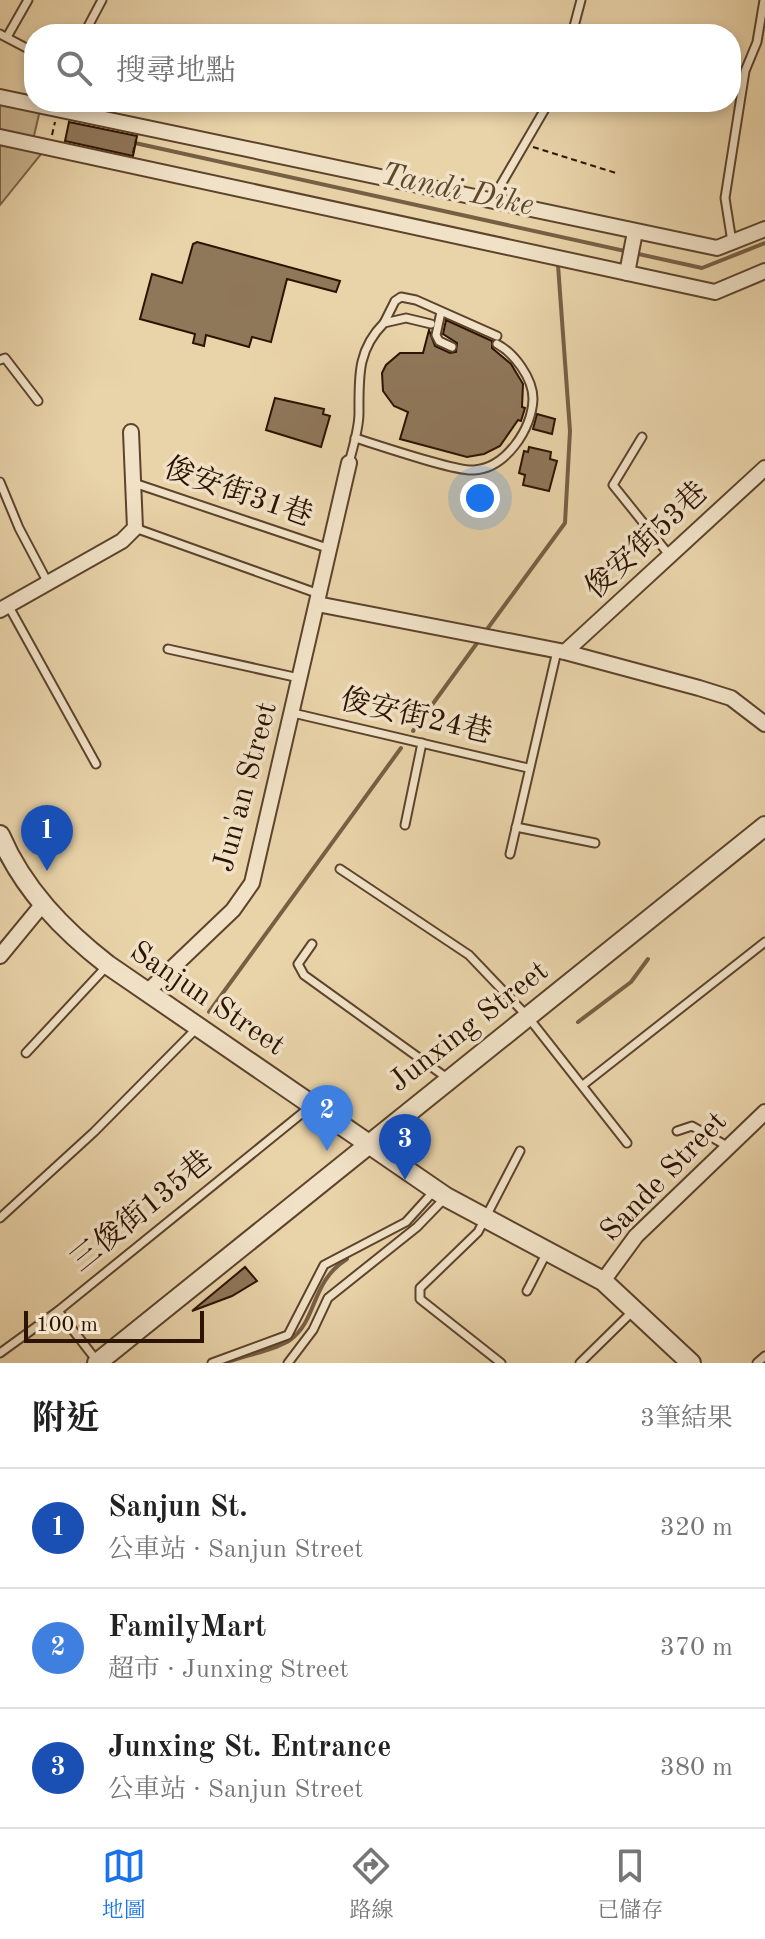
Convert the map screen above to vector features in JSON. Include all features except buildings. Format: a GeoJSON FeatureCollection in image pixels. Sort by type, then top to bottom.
{"type":"FeatureCollection","features":[{"type":"Feature","properties":{"kind":"street"},"geometry":{"type":"LineString","coordinates":[[0,97],[24,102]]}},
{"type":"Feature","properties":{"kind":"street"},"geometry":{"type":"LineString","coordinates":[[71,112],[717,248],[765,229]]}},
{"type":"Feature","properties":{"kind":"street"},"geometry":{"type":"LineString","coordinates":[[0,137],[715,292],[765,271]]}},
{"type":"Feature","properties":{"kind":"street"},"geometry":{"type":"LineString","coordinates":[[627,273],[635,232]]}},
{"type":"Feature","properties":{"kind":"street"},"geometry":{"type":"LineString","coordinates":[[4,608],[122,541],[135,528],[131,432]]}},
{"type":"Feature","properties":{"kind":"street","name":"Jun'an Street"},"geometry":{"type":"LineString","coordinates":[[147,992],[233,910],[252,883],[349,463]]}},
{"type":"Feature","properties":{"kind":"street","name":"俊安街53巷"},"geometry":{"type":"LineString","coordinates":[[561,652],[765,468]]}},
{"type":"Feature","properties":{"kind":"street"},"geometry":{"type":"LineString","coordinates":[[318,599],[561,652],[731,698],[765,724]]}},
{"type":"Feature","properties":{"kind":"street","name":"Junxing Street"},"geometry":{"type":"LineString","coordinates":[[97,1363],[368,1142],[765,826]]}},
{"type":"Feature","properties":{"kind":"street","name":"Sanjun Street"},"geometry":{"type":"LineString","coordinates":[[0,835],[42,905],[73,938],[108,965],[441,1193],[603,1281],[691,1363]]}},
{"type":"Feature","properties":{"kind":"street"},"geometry":{"type":"LineString","coordinates":[[0,956],[42,905]]}},
{"type":"Feature","properties":{"kind":"street","name":"Sande Street"},"geometry":{"type":"LineString","coordinates":[[603,1281],[636,1236],[765,1112]]}},
{"type":"Feature","properties":{"kind":"lane"},"geometry":{"type":"LineString","coordinates":[[24,47],[3,36],[28,0]]}},
{"type":"Feature","properties":{"kind":"lane"},"geometry":{"type":"LineString","coordinates":[[89,24],[102,0]]}},
{"type":"Feature","properties":{"kind":"lane"},"geometry":{"type":"LineString","coordinates":[[575,24],[581,0]]}},
{"type":"Feature","properties":{"kind":"lane"},"geometry":{"type":"LineString","coordinates":[[741,96],[745,71],[757,42],[764,0]]}},
{"type":"Feature","properties":{"kind":"lane"},"geometry":{"type":"LineString","coordinates":[[491,202],[543,112]]}},
{"type":"Feature","properties":{"kind":"lane"},"geometry":{"type":"LineString","coordinates":[[732,242],[725,198],[739,112]]}},
{"type":"Feature","properties":{"kind":"lane"},"geometry":{"type":"LineString","coordinates":[[349,463],[359,415],[359,368],[366,346],[384,323],[395,301],[401,297],[441,312],[497,340],[520,365],[533,399],[523,432],[499,463],[473,471],[355,438]]}},
{"type":"Feature","properties":{"kind":"lane"},"geometry":{"type":"LineString","coordinates":[[441,312],[436,335],[439,341],[452,347]]}},
{"type":"Feature","properties":{"kind":"lane"},"geometry":{"type":"LineString","coordinates":[[384,323],[406,318],[431,324]]}},
{"type":"Feature","properties":{"kind":"lane"},"geometry":{"type":"LineString","coordinates":[[0,360],[5,358],[38,401]]}},
{"type":"Feature","properties":{"kind":"lane"},"geometry":{"type":"LineString","coordinates":[[642,437],[613,485],[670,556]]}},
{"type":"Feature","properties":{"kind":"lane"},"geometry":{"type":"LineString","coordinates":[[0,482],[19,528],[48,583]]}},
{"type":"Feature","properties":{"kind":"lane","name":"俊安街31巷"},"geometry":{"type":"LineString","coordinates":[[132,482],[330,549]]}},
{"type":"Feature","properties":{"kind":"lane"},"geometry":{"type":"LineString","coordinates":[[135,528],[318,599]]}},
{"type":"Feature","properties":{"kind":"lane"},"geometry":{"type":"LineString","coordinates":[[4,608],[96,764]]}},
{"type":"Feature","properties":{"kind":"lane"},"geometry":{"type":"LineString","coordinates":[[168,649],[301,678]]}},
{"type":"Feature","properties":{"kind":"lane"},"geometry":{"type":"LineString","coordinates":[[510,854],[528,768],[561,652]]}},
{"type":"Feature","properties":{"kind":"lane","name":"俊安街24巷"},"geometry":{"type":"LineString","coordinates":[[293,713],[528,768]]}},
{"type":"Feature","properties":{"kind":"lane"},"geometry":{"type":"LineString","coordinates":[[405,825],[422,743]]}},
{"type":"Feature","properties":{"kind":"lane"},"geometry":{"type":"LineString","coordinates":[[516,827],[595,843]]}},
{"type":"Feature","properties":{"kind":"lane"},"geometry":{"type":"LineString","coordinates":[[340,869],[469,955],[528,1017],[627,1143]]}},
{"type":"Feature","properties":{"kind":"lane"},"geometry":{"type":"LineString","coordinates":[[583,1085],[765,942]]}},
{"type":"Feature","properties":{"kind":"lane"},"geometry":{"type":"LineString","coordinates":[[312,944],[298,964],[304,975],[449,1079]]}},
{"type":"Feature","properties":{"kind":"lane"},"geometry":{"type":"LineString","coordinates":[[26,1053],[108,965]]}},
{"type":"Feature","properties":{"kind":"lane"},"geometry":{"type":"LineString","coordinates":[[0,1218],[94,1132],[198,1027]]}},
{"type":"Feature","properties":{"kind":"lane","name":"三俊街135巷"},"geometry":{"type":"LineString","coordinates":[[0,1353],[58,1311],[313,1105]]}},
{"type":"Feature","properties":{"kind":"lane"},"geometry":{"type":"LineString","coordinates":[[677,1131],[692,1126],[727,1146]]}},
{"type":"Feature","properties":{"kind":"lane"},"geometry":{"type":"LineString","coordinates":[[501,1363],[420,1299],[420,1288],[478,1232],[520,1151]]}},
{"type":"Feature","properties":{"kind":"lane"},"geometry":{"type":"LineString","coordinates":[[212,1363],[288,1335],[324,1265],[406,1222],[441,1193]]}},
{"type":"Feature","properties":{"kind":"lane"},"geometry":{"type":"LineString","coordinates":[[288,1363],[313,1330],[328,1298],[417,1227],[441,1193]]}},
{"type":"Feature","properties":{"kind":"lane"},"geometry":{"type":"LineString","coordinates":[[527,1291],[548,1250]]}},
{"type":"Feature","properties":{"kind":"lane"},"geometry":{"type":"LineString","coordinates":[[580,1363],[635,1309]]}},
{"type":"Feature","properties":{"kind":"lane"},"geometry":{"type":"LineString","coordinates":[[58,1311],[97,1363]]}},
{"type":"Feature","properties":{"kind":"lane"},"geometry":{"type":"LineString","coordinates":[[757,1363],[765,1356]]}},
{"type":"Feature","properties":{"kind":"path"},"geometry":{"type":"LineString","coordinates":[[49,148],[56,112]]}},
{"type":"Feature","properties":{"kind":"path"},"geometry":{"type":"LineString","coordinates":[[130,166],[139,127]]}},
{"type":"Feature","properties":{"kind":"path"},"geometry":{"type":"LineString","coordinates":[[524,144],[616,173]]}},
{"type":"Feature","properties":{"kind":"shaded area"},"geometry":{"type":"Polygon","coordinates":[[[0,97],[24,102],[24,112],[40,112],[32,144],[0,137],[0,97]]]}},
{"type":"Feature","properties":{"kind":"shaded area"},"geometry":{"type":"Polygon","coordinates":[[[0,145],[42,153],[0,205],[0,145]]]}},
{"type":"Feature","properties":{"kind":"waterway","name":"Tandi Dike"},"geometry":{"type":"LineString","coordinates":[[135,143],[702,268],[765,243]]}},
{"type":"Feature","properties":{"kind":"waterway"},"geometry":{"type":"LineString","coordinates":[[485,632],[565,523],[570,431],[558,265]]}},
{"type":"Feature","properties":{"kind":"waterway"},"geometry":{"type":"LineString","coordinates":[[413,731],[480,639]]}},
{"type":"Feature","properties":{"kind":"waterway"},"geometry":{"type":"LineString","coordinates":[[209,1012],[401,748]]}},
{"type":"Feature","properties":{"kind":"waterway"},"geometry":{"type":"LineString","coordinates":[[578,1022],[631,982],[648,959]]}},
{"type":"Feature","properties":{"kind":"waterway"},"geometry":{"type":"LineString","coordinates":[[225,1363],[290,1340],[306,1322],[326,1279],[347,1259]]}},
{"type":"Feature","properties":{"kind":"place","name":"Sanjun St."},"geometry":{"type":"Point","coordinates":[47,871]}},
{"type":"Feature","properties":{"kind":"place","name":"FamilyMart"},"geometry":{"type":"Point","coordinates":[327,1151]}},
{"type":"Feature","properties":{"kind":"place","name":"Junxing St. Entrance"},"geometry":{"type":"Point","coordinates":[405,1180]}}]}
